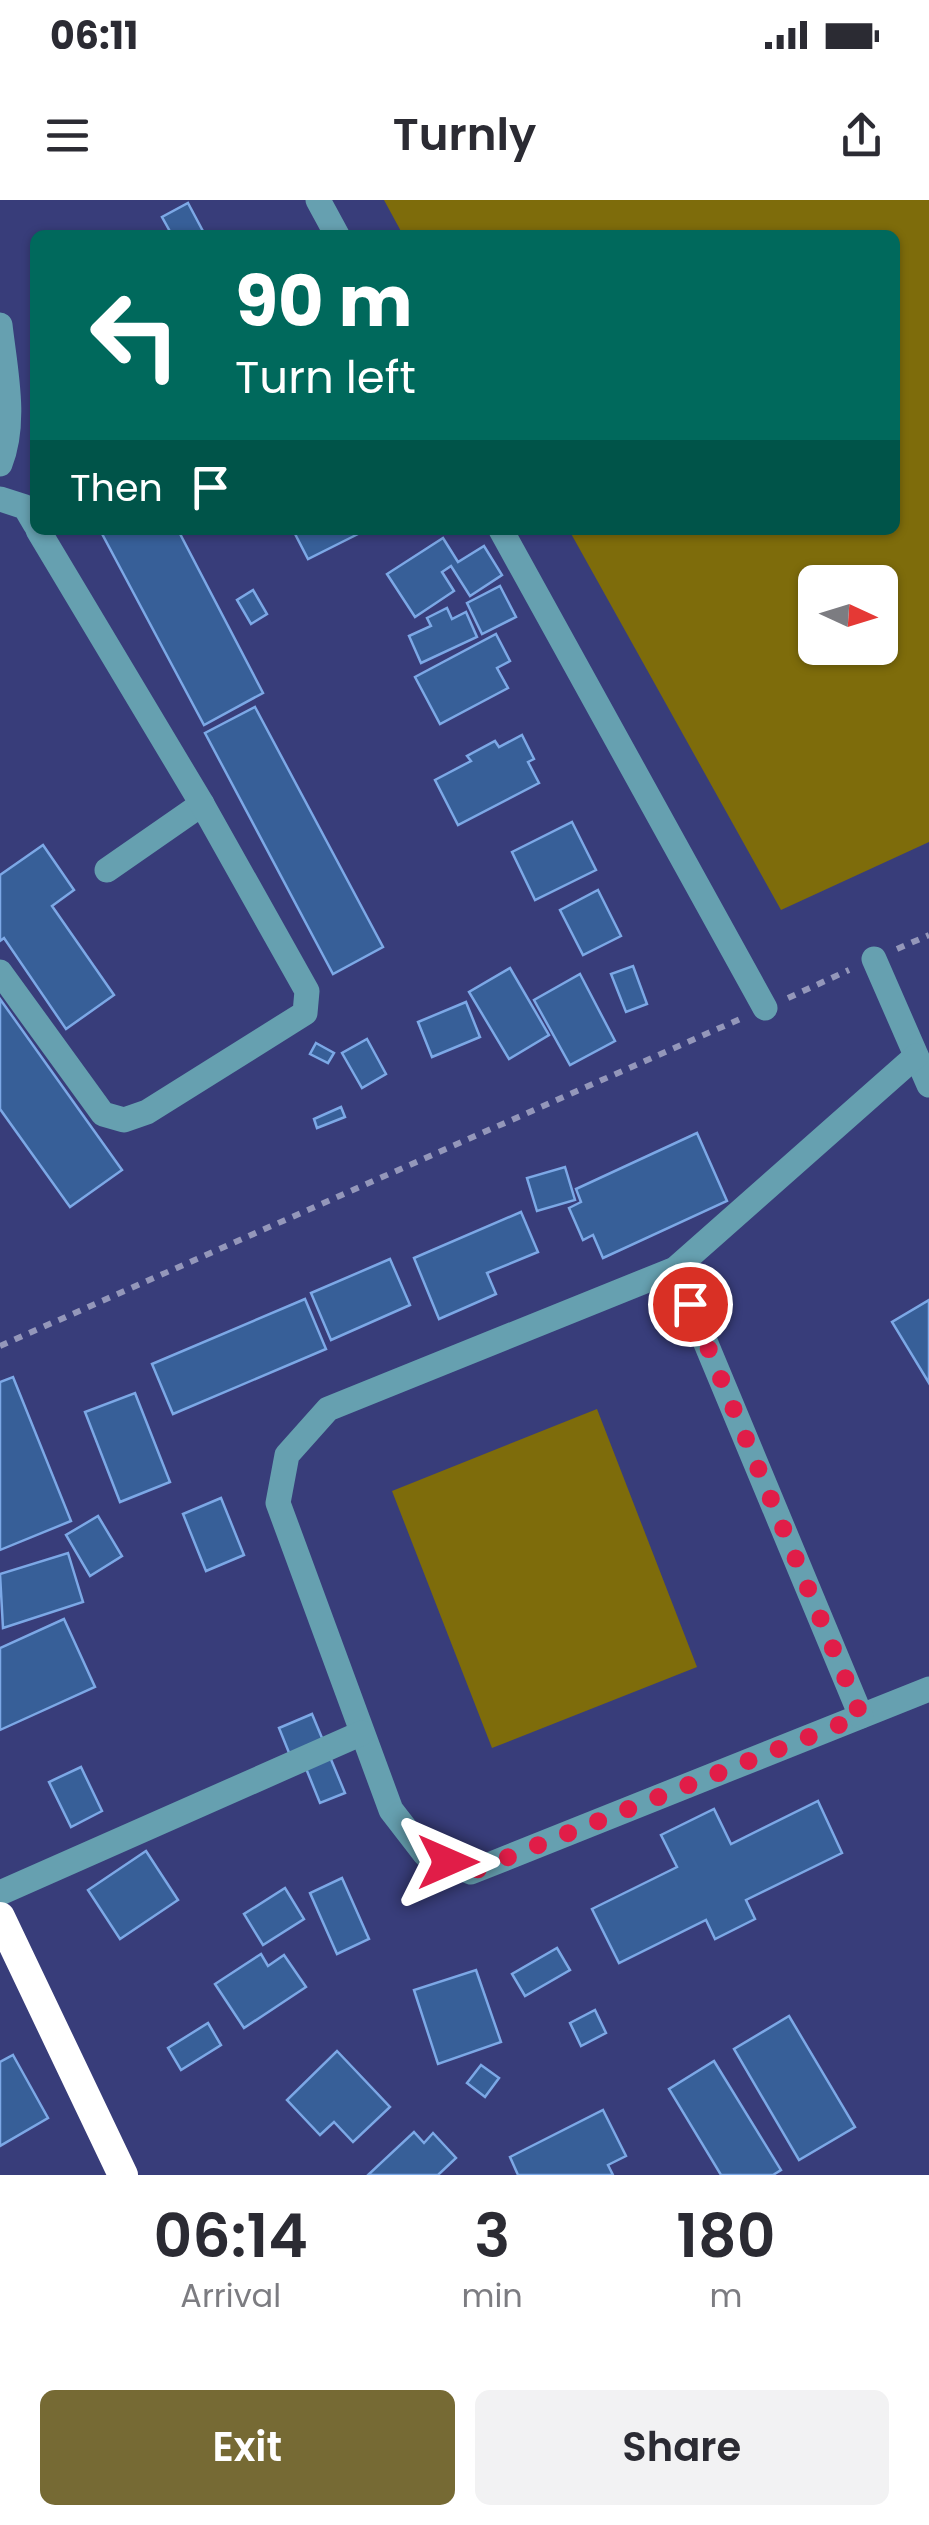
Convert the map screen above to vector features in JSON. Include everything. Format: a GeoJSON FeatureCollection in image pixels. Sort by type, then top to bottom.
{"type":"FeatureCollection","features":[{"type":"Feature","properties":{"kind":"highway"},"geometry":{"type":"LineString","coordinates":[[0,1918],[123,2175]]}},
{"type":"Feature","properties":{"kind":"lane"},"geometry":{"type":"LineString","coordinates":[[318,200],[334,230]]}},
{"type":"Feature","properties":{"kind":"lane"},"geometry":{"type":"LineString","coordinates":[[0,325],[8,403],[6,451],[0,464]]}},
{"type":"Feature","properties":{"kind":"lane"},"geometry":{"type":"LineString","coordinates":[[0,499],[25,507],[30,515]]}},
{"type":"Feature","properties":{"kind":"lane"},"geometry":{"type":"LineString","coordinates":[[0,972],[103,1114],[124,1120],[147,1112],[304,1013],[307,991],[202,804],[42,535]]}},
{"type":"Feature","properties":{"kind":"lane"},"geometry":{"type":"LineString","coordinates":[[503,535],[765,1008]]}},
{"type":"Feature","properties":{"kind":"lane"},"geometry":{"type":"LineString","coordinates":[[108,870],[202,804]]}},
{"type":"Feature","properties":{"kind":"lane"},"geometry":{"type":"LineString","coordinates":[[874,960],[929,1085]]}},
{"type":"Feature","properties":{"kind":"lane"},"geometry":{"type":"LineString","coordinates":[[916,1056],[675,1269],[328,1408],[286,1456],[278,1504],[391,1810],[426,1854],[471,1872],[929,1689]]}},
{"type":"Feature","properties":{"kind":"lane"},"geometry":{"type":"LineString","coordinates":[[675,1269],[861,1716]]}},
{"type":"Feature","properties":{"kind":"lane"},"geometry":{"type":"LineString","coordinates":[[0,1893],[362,1733]]}},
{"type":"Feature","properties":{"kind":"path"},"geometry":{"type":"LineString","coordinates":[[0,1346],[929,935]]}},
{"type":"Feature","properties":{"kind":"shaded area"},"geometry":{"type":"Polygon","coordinates":[[[384,200],[929,200],[929,842],[781,910],[572,535],[900,535],[900,230],[400,230],[384,200]]]}},
{"type":"Feature","properties":{"kind":"shaded area"},"geometry":{"type":"Polygon","coordinates":[[[597,1409],[697,1667],[492,1748],[392,1491],[597,1409]]]}},
{"type":"Feature","properties":{"kind":"building"},"geometry":{"type":"Polygon","coordinates":[[[188,203],[202,230],[169,230],[162,217],[188,203]]]}},
{"type":"Feature","properties":{"kind":"building"},"geometry":{"type":"Polygon","coordinates":[[[103,535],[181,535],[263,693],[204,725],[103,535]]]}},
{"type":"Feature","properties":{"kind":"building"},"geometry":{"type":"Polygon","coordinates":[[[296,535],[356,535],[308,559],[296,535]]]}},
{"type":"Feature","properties":{"kind":"building"},"geometry":{"type":"Polygon","coordinates":[[[443,538],[458,562],[484,546],[502,575],[470,596],[451,566],[442,572],[454,591],[415,617],[387,574],[443,538]]]}},
{"type":"Feature","properties":{"kind":"building"},"geometry":{"type":"Polygon","coordinates":[[[500,586],[516,617],[482,634],[467,603],[500,586]]]}},
{"type":"Feature","properties":{"kind":"building"},"geometry":{"type":"Polygon","coordinates":[[[253,590],[267,614],[251,624],[237,600],[253,590]]]}},
{"type":"Feature","properties":{"kind":"building"},"geometry":{"type":"Polygon","coordinates":[[[447,608],[452,619],[466,612],[477,637],[421,663],[409,636],[431,626],[427,618],[447,608]]]}},
{"type":"Feature","properties":{"kind":"building"},"geometry":{"type":"Polygon","coordinates":[[[496,634],[510,661],[497,668],[508,688],[440,724],[415,677],[496,634]]]}},
{"type":"Feature","properties":{"kind":"building"},"geometry":{"type":"Polygon","coordinates":[[[255,707],[383,947],[333,974],[205,733],[255,707]]]}},
{"type":"Feature","properties":{"kind":"building"},"geometry":{"type":"Polygon","coordinates":[[[522,735],[534,759],[528,762],[539,783],[458,825],[435,780],[471,761],[467,756],[495,741],[499,747],[522,735]]]}},
{"type":"Feature","properties":{"kind":"building"},"geometry":{"type":"Polygon","coordinates":[[[572,822],[596,870],[535,900],[512,852],[572,822]]]}},
{"type":"Feature","properties":{"kind":"building"},"geometry":{"type":"Polygon","coordinates":[[[43,845],[74,890],[52,906],[114,995],[66,1029],[4,938],[0,941],[0,875],[43,845]]]}},
{"type":"Feature","properties":{"kind":"building"},"geometry":{"type":"Polygon","coordinates":[[[598,890],[621,936],[583,955],[560,910],[598,890]]]}},
{"type":"Feature","properties":{"kind":"building"},"geometry":{"type":"Polygon","coordinates":[[[633,966],[647,1004],[626,1012],[611,974],[633,966]]]}},
{"type":"Feature","properties":{"kind":"building"},"geometry":{"type":"Polygon","coordinates":[[[510,968],[549,1035],[509,1059],[469,992],[510,968]]]}},
{"type":"Feature","properties":{"kind":"building"},"geometry":{"type":"Polygon","coordinates":[[[580,974],[615,1041],[570,1065],[534,1000],[580,974]]]}},
{"type":"Feature","properties":{"kind":"building"},"geometry":{"type":"Polygon","coordinates":[[[0,999],[122,1170],[70,1207],[0,1109],[0,999]]]}},
{"type":"Feature","properties":{"kind":"building"},"geometry":{"type":"Polygon","coordinates":[[[466,1002],[480,1037],[432,1057],[418,1022],[466,1002]]]}},
{"type":"Feature","properties":{"kind":"building"},"geometry":{"type":"Polygon","coordinates":[[[367,1039],[386,1074],[362,1088],[342,1053],[367,1039]]]}},
{"type":"Feature","properties":{"kind":"building"},"geometry":{"type":"Polygon","coordinates":[[[316,1043],[334,1053],[328,1063],[310,1054],[316,1043]]]}},
{"type":"Feature","properties":{"kind":"building"},"geometry":{"type":"Polygon","coordinates":[[[341,1107],[345,1117],[317,1128],[314,1119],[341,1107]]]}},
{"type":"Feature","properties":{"kind":"building"},"geometry":{"type":"Polygon","coordinates":[[[697,1133],[727,1201],[603,1258],[593,1235],[583,1240],[569,1208],[581,1202],[576,1189],[697,1133]]]}},
{"type":"Feature","properties":{"kind":"building"},"geometry":{"type":"Polygon","coordinates":[[[565,1167],[575,1200],[537,1211],[527,1178],[565,1167]]]}},
{"type":"Feature","properties":{"kind":"building"},"geometry":{"type":"Polygon","coordinates":[[[521,1212],[538,1252],[487,1273],[496,1294],[439,1319],[414,1258],[521,1212]]]}},
{"type":"Feature","properties":{"kind":"building"},"geometry":{"type":"Polygon","coordinates":[[[390,1259],[410,1305],[331,1340],[311,1293],[390,1259]]]}},
{"type":"Feature","properties":{"kind":"building"},"geometry":{"type":"Polygon","coordinates":[[[305,1299],[326,1349],[173,1414],[152,1364],[305,1299]]]}},
{"type":"Feature","properties":{"kind":"building"},"geometry":{"type":"Polygon","coordinates":[[[929,1300],[929,1383],[892,1322],[929,1300]]]}},
{"type":"Feature","properties":{"kind":"building"},"geometry":{"type":"Polygon","coordinates":[[[13,1377],[71,1521],[0,1550],[0,1382],[13,1377]]]}},
{"type":"Feature","properties":{"kind":"building"},"geometry":{"type":"Polygon","coordinates":[[[135,1393],[170,1482],[120,1502],[85,1412],[135,1393]]]}},
{"type":"Feature","properties":{"kind":"building"},"geometry":{"type":"Polygon","coordinates":[[[221,1498],[244,1555],[206,1571],[183,1514],[221,1498]]]}},
{"type":"Feature","properties":{"kind":"building"},"geometry":{"type":"Polygon","coordinates":[[[98,1516],[122,1556],[90,1576],[66,1535],[98,1516]]]}},
{"type":"Feature","properties":{"kind":"building"},"geometry":{"type":"Polygon","coordinates":[[[68,1553],[83,1602],[3,1628],[0,1574],[68,1553]]]}},
{"type":"Feature","properties":{"kind":"building"},"geometry":{"type":"Polygon","coordinates":[[[64,1619],[95,1687],[0,1730],[0,1648],[64,1619]]]}},
{"type":"Feature","properties":{"kind":"building"},"geometry":{"type":"Polygon","coordinates":[[[312,1714],[345,1793],[320,1803],[303,1761],[294,1765],[279,1728],[312,1714]]]}},
{"type":"Feature","properties":{"kind":"building"},"geometry":{"type":"Polygon","coordinates":[[[81,1767],[102,1811],[71,1827],[49,1782],[81,1767]]]}},
{"type":"Feature","properties":{"kind":"building"},"geometry":{"type":"Polygon","coordinates":[[[818,1801],[842,1853],[746,1900],[755,1919],[715,1939],[706,1920],[619,1963],[592,1909],[677,1867],[661,1835],[714,1809],[731,1844],[818,1801]]]}},
{"type":"Feature","properties":{"kind":"building"},"geometry":{"type":"Polygon","coordinates":[[[146,1851],[178,1900],[120,1939],[88,1890],[146,1851]]]}},
{"type":"Feature","properties":{"kind":"building"},"geometry":{"type":"Polygon","coordinates":[[[342,1878],[369,1939],[337,1954],[310,1893],[342,1878]]]}},
{"type":"Feature","properties":{"kind":"building"},"geometry":{"type":"Polygon","coordinates":[[[285,1888],[304,1919],[263,1945],[244,1914],[285,1888]]]}},
{"type":"Feature","properties":{"kind":"building"},"geometry":{"type":"Polygon","coordinates":[[[557,1948],[570,1970],[525,1996],[512,1974],[557,1948]]]}},
{"type":"Feature","properties":{"kind":"building"},"geometry":{"type":"Polygon","coordinates":[[[261,1954],[268,1966],[284,1955],[306,1987],[244,2028],[215,1984],[261,1954]]]}},
{"type":"Feature","properties":{"kind":"building"},"geometry":{"type":"Polygon","coordinates":[[[476,1970],[501,2042],[438,2064],[414,1990],[476,1970]]]}},
{"type":"Feature","properties":{"kind":"building"},"geometry":{"type":"Polygon","coordinates":[[[595,2010],[606,2033],[581,2046],[570,2023],[595,2010]]]}},
{"type":"Feature","properties":{"kind":"building"},"geometry":{"type":"Polygon","coordinates":[[[789,2016],[855,2127],[799,2160],[734,2049],[789,2016]]]}},
{"type":"Feature","properties":{"kind":"building"},"geometry":{"type":"Polygon","coordinates":[[[208,2023],[221,2045],[181,2070],[168,2048],[208,2023]]]}},
{"type":"Feature","properties":{"kind":"building"},"geometry":{"type":"Polygon","coordinates":[[[337,2051],[390,2107],[353,2142],[334,2122],[320,2135],[287,2100],[337,2051]]]}},
{"type":"Feature","properties":{"kind":"building"},"geometry":{"type":"Polygon","coordinates":[[[13,2055],[48,2118],[0,2146],[0,2062],[13,2055]]]}},
{"type":"Feature","properties":{"kind":"building"},"geometry":{"type":"Polygon","coordinates":[[[714,2061],[781,2170],[773,2175],[721,2175],[669,2089],[714,2061]]]}},
{"type":"Feature","properties":{"kind":"building"},"geometry":{"type":"Polygon","coordinates":[[[481,2065],[499,2078],[485,2097],[467,2083],[481,2065]]]}},
{"type":"Feature","properties":{"kind":"building"},"geometry":{"type":"Polygon","coordinates":[[[603,2110],[626,2156],[608,2165],[613,2175],[518,2175],[510,2157],[603,2110]]]}},
{"type":"Feature","properties":{"kind":"building"},"geometry":{"type":"Polygon","coordinates":[[[414,2132],[424,2143],[433,2133],[456,2158],[438,2175],[368,2175],[414,2132]]]}},
{"type":"Feature","properties":{"kind":"route"},"geometry":{"type":"LineString","coordinates":[[448,1862],[471,1872],[861,1716],[690,1304]]}}]}
